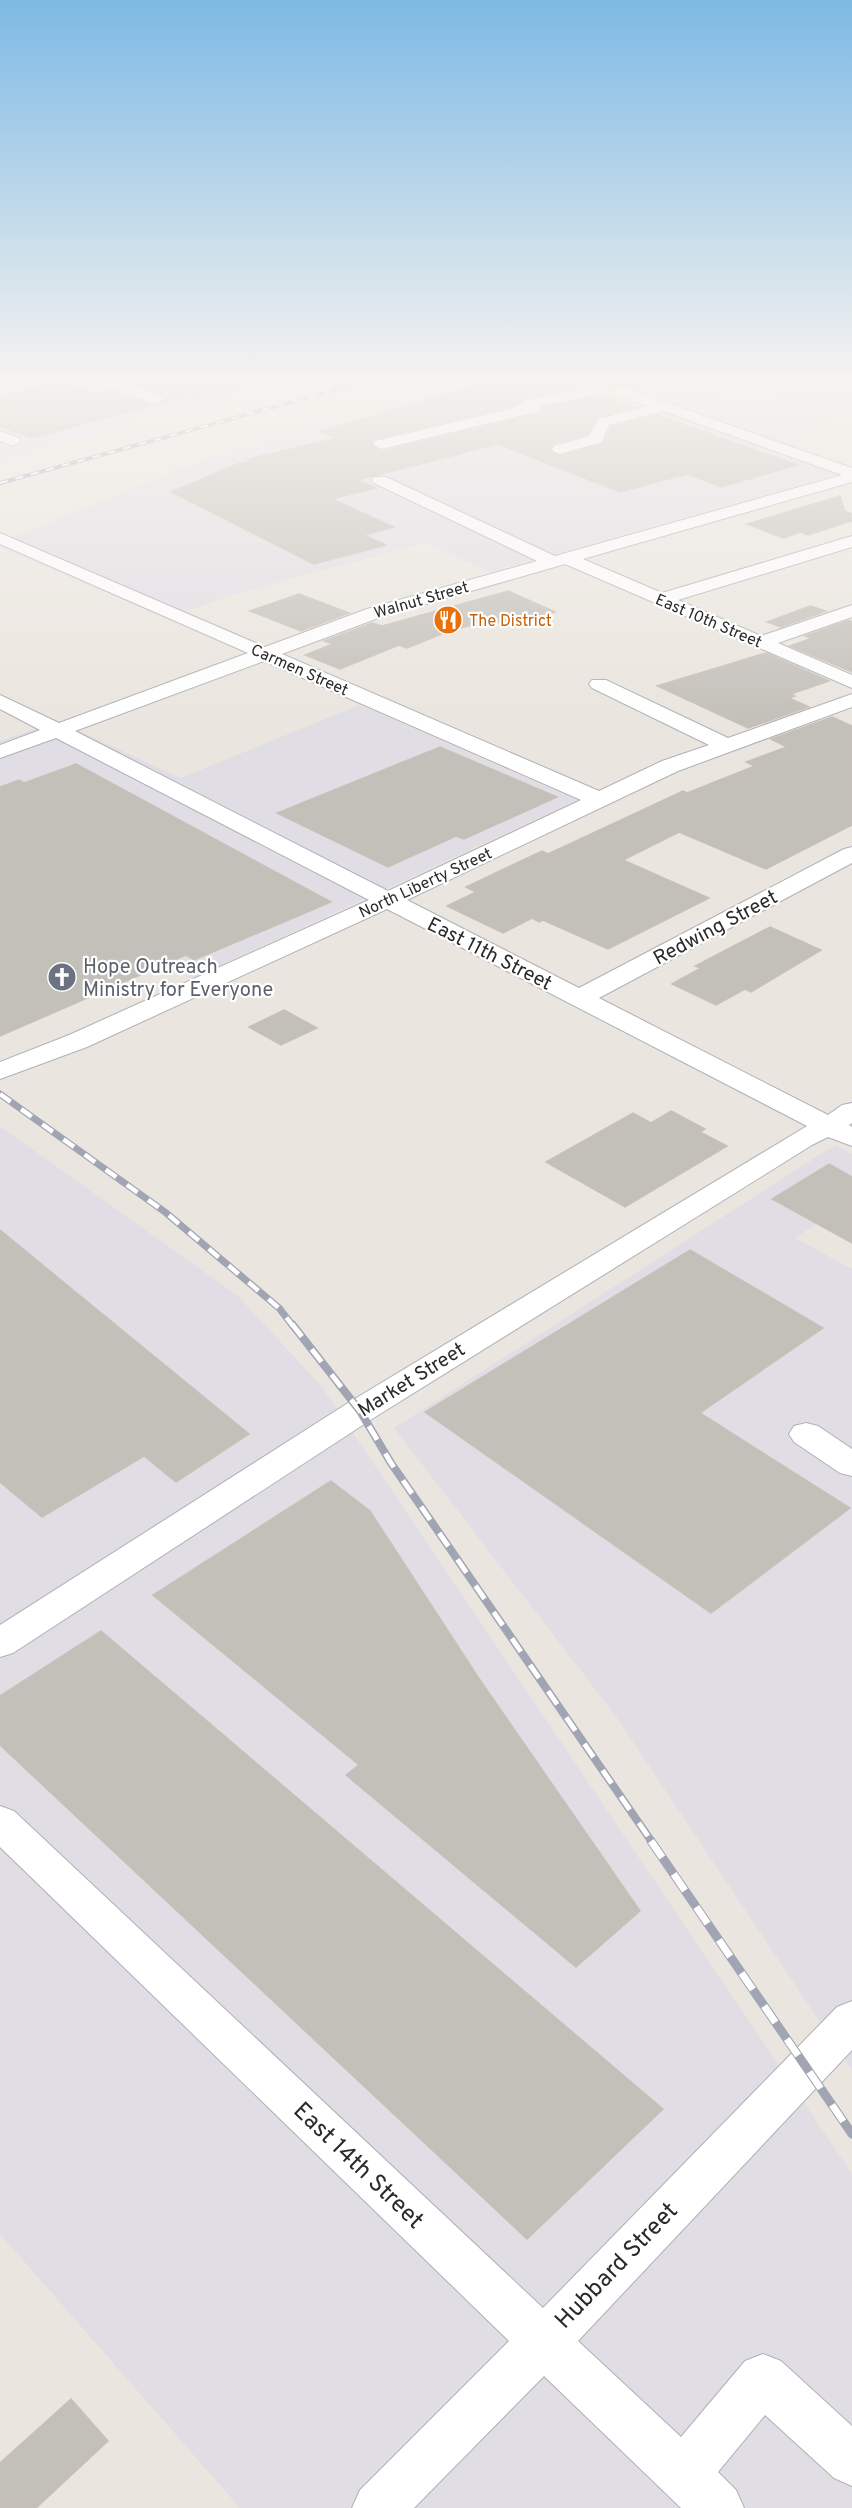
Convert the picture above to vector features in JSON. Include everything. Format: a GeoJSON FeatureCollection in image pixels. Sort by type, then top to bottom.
{"type":"FeatureCollection","features":[{"type":"Feature","properties":{"kind":"street","name":"East 10th Street"},"geometry":{"type":"LineString","coordinates":[[405,491],[560,560],[662,599],[852,682]]}},
{"type":"Feature","properties":{"kind":"street","name":"Walnut Street"},"geometry":{"type":"LineString","coordinates":[[0,752],[374,613],[797,491]]}},
{"type":"Feature","properties":{"kind":"street","name":"Carmen Street"},"geometry":{"type":"LineString","coordinates":[[0,538],[600,800]]}},
{"type":"Feature","properties":{"kind":"street"},"geometry":{"type":"LineString","coordinates":[[662,599],[852,541]]}},
{"type":"Feature","properties":{"kind":"street"},"geometry":{"type":"LineString","coordinates":[[822,550],[852,561]]}},
{"type":"Feature","properties":{"kind":"street"},"geometry":{"type":"LineString","coordinates":[[761,642],[852,611]]}},
{"type":"Feature","properties":{"kind":"street"},"geometry":{"type":"LineString","coordinates":[[599,684],[727,745]]}},
{"type":"Feature","properties":{"kind":"street","name":"North Liberty Street"},"geometry":{"type":"LineString","coordinates":[[0,1071],[78,1041],[388,900],[670,766],[852,700]]}},
{"type":"Feature","properties":{"kind":"street","name":"East 11th Street"},"geometry":{"type":"LineString","coordinates":[[0,701],[578,999],[844,1125]]}},
{"type":"Feature","properties":{"kind":"street","name":"Redwing Street"},"geometry":{"type":"LineString","coordinates":[[578,999],[852,854]]}},
{"type":"Feature","properties":{"kind":"street","name":"Market Street"},"geometry":{"type":"LineString","coordinates":[[0,1643],[360,1411],[802,1139],[844,1125]]}},
{"type":"Feature","properties":{"kind":"street"},"geometry":{"type":"LineString","coordinates":[[806,1434],[852,1465]]}},
{"type":"Feature","properties":{"kind":"street","name":"East 14th Street"},"geometry":{"type":"LineString","coordinates":[[0,1822],[718,2508]]}},
{"type":"Feature","properties":{"kind":"street","name":"Hubbard Street"},"geometry":{"type":"LineString","coordinates":[[378,2508],[544,2341],[852,2020]]}},
{"type":"Feature","properties":{"kind":"street"},"geometry":{"type":"LineString","coordinates":[[683,2474],[763,2379],[852,2460]]}},
{"type":"Feature","properties":{"kind":"shaded area"},"geometry":{"type":"Polygon","coordinates":[[[127,491],[777,491],[490,572],[425,543],[246,591],[165,618],[0,547],[0,543],[127,491]]]}},
{"type":"Feature","properties":{"kind":"shaded area"},"geometry":{"type":"Polygon","coordinates":[[[360,705],[577,800],[192,979],[107,928],[0,973],[0,741],[58,721],[180,778],[360,705]]]}},
{"type":"Feature","properties":{"kind":"shaded area"},"geometry":{"type":"Polygon","coordinates":[[[0,1126],[238,1296],[322,1387],[852,2174],[852,2508],[240,2508],[0,2234],[0,1126]]]}},
{"type":"Feature","properties":{"kind":"shaded area"},"geometry":{"type":"Polygon","coordinates":[[[835,1145],[852,1154],[852,1201],[795,1238],[852,1269],[852,2070],[615,1715],[394,1428],[835,1145]]]}},
{"type":"Feature","properties":{"kind":"building"},"geometry":{"type":"Polygon","coordinates":[[[364,491],[332,499],[394,527],[364,535],[386,545],[314,564],[171,492],[364,491]]]}},
{"type":"Feature","properties":{"kind":"building"},"geometry":{"type":"Polygon","coordinates":[[[840,496],[845,511],[852,514],[852,521],[808,535],[801,532],[783,538],[747,524],[840,496]]]}},
{"type":"Feature","properties":{"kind":"building"},"geometry":{"type":"Polygon","coordinates":[[[508,591],[555,612],[508,627],[493,620],[452,630],[407,648],[399,645],[340,669],[305,655],[333,644],[324,641],[372,623],[382,626],[508,591]]]}},
{"type":"Feature","properties":{"kind":"building"},"geometry":{"type":"Polygon","coordinates":[[[299,594],[349,613],[301,631],[250,611],[299,594]]]}},
{"type":"Feature","properties":{"kind":"building"},"geometry":{"type":"Polygon","coordinates":[[[810,606],[826,611],[781,627],[767,622],[810,606]]]}},
{"type":"Feature","properties":{"kind":"building"},"geometry":{"type":"Polygon","coordinates":[[[849,620],[852,622],[852,672],[790,646],[812,638],[805,636],[849,620]]]}},
{"type":"Feature","properties":{"kind":"building"},"geometry":{"type":"Polygon","coordinates":[[[766,653],[829,681],[791,694],[795,696],[789,698],[809,707],[748,728],[657,686],[766,653]]]}},
{"type":"Feature","properties":{"kind":"building"},"geometry":{"type":"Polygon","coordinates":[[[832,717],[852,726],[852,825],[766,869],[679,832],[623,860],[709,898],[608,949],[543,920],[539,922],[532,918],[503,933],[447,906],[476,892],[466,887],[542,851],[548,854],[683,791],[687,793],[755,766],[746,762],[787,747],[771,739],[832,717]]]}},
{"type":"Feature","properties":{"kind":"building"},"geometry":{"type":"Polygon","coordinates":[[[440,747],[557,797],[464,839],[456,836],[388,867],[277,813],[440,747]]]}},
{"type":"Feature","properties":{"kind":"building"},"geometry":{"type":"Polygon","coordinates":[[[76,764],[331,902],[194,960],[186,955],[0,1036],[0,787],[19,780],[24,783],[76,764]]]}},
{"type":"Feature","properties":{"kind":"building"},"geometry":{"type":"Polygon","coordinates":[[[770,927],[821,950],[751,992],[745,989],[716,1005],[672,984],[701,968],[695,966],[770,927]]]}},
{"type":"Feature","properties":{"kind":"building"},"geometry":{"type":"Polygon","coordinates":[[[284,1010],[317,1028],[281,1045],[249,1027],[284,1010]]]}},
{"type":"Feature","properties":{"kind":"building"},"geometry":{"type":"Polygon","coordinates":[[[671,1111],[705,1129],[700,1132],[727,1146],[625,1207],[546,1162],[633,1113],[651,1123],[671,1111]]]}},
{"type":"Feature","properties":{"kind":"building"},"geometry":{"type":"Polygon","coordinates":[[[829,1164],[852,1177],[852,1243],[772,1199],[829,1164]]]}},
{"type":"Feature","properties":{"kind":"building"},"geometry":{"type":"Polygon","coordinates":[[[0,1230],[249,1434],[176,1482],[144,1456],[42,1517],[0,1482],[0,1230]]]}},
{"type":"Feature","properties":{"kind":"building"},"geometry":{"type":"Polygon","coordinates":[[[690,1250],[823,1328],[700,1413],[850,1508],[711,1613],[425,1412],[690,1250]]]}},
{"type":"Feature","properties":{"kind":"building"},"geometry":{"type":"Polygon","coordinates":[[[331,1481],[370,1511],[478,1677],[640,1911],[576,1967],[346,1775],[359,1765],[153,1595],[331,1481]]]}},
{"type":"Feature","properties":{"kind":"building"},"geometry":{"type":"Polygon","coordinates":[[[101,1631],[663,2109],[527,2239],[0,1745],[0,1696],[101,1631]]]}},
{"type":"Feature","properties":{"kind":"building"},"geometry":{"type":"Polygon","coordinates":[[[71,2399],[108,2441],[36,2508],[0,2508],[0,2463],[71,2399]]]}},
{"type":"Feature","properties":{"kind":"railway"},"geometry":{"type":"LineString","coordinates":[[0,1094],[165,1212],[279,1308],[293,1326]]}},
{"type":"Feature","properties":{"kind":"railway"},"geometry":{"type":"LineString","coordinates":[[292,1324],[360,1411],[391,1463],[652,1842]]}},
{"type":"Feature","properties":{"kind":"railway"},"geometry":{"type":"LineString","coordinates":[[651,1841],[852,2134]]}},
{"type":"Feature","properties":{"kind":"place","name":"The District"},"geometry":{"type":"Point","coordinates":[448,620]}},
{"type":"Feature","properties":{"kind":"place","name":"Hope Outreach Ministry for Everyone"},"geometry":{"type":"Point","coordinates":[62,977]}}]}
